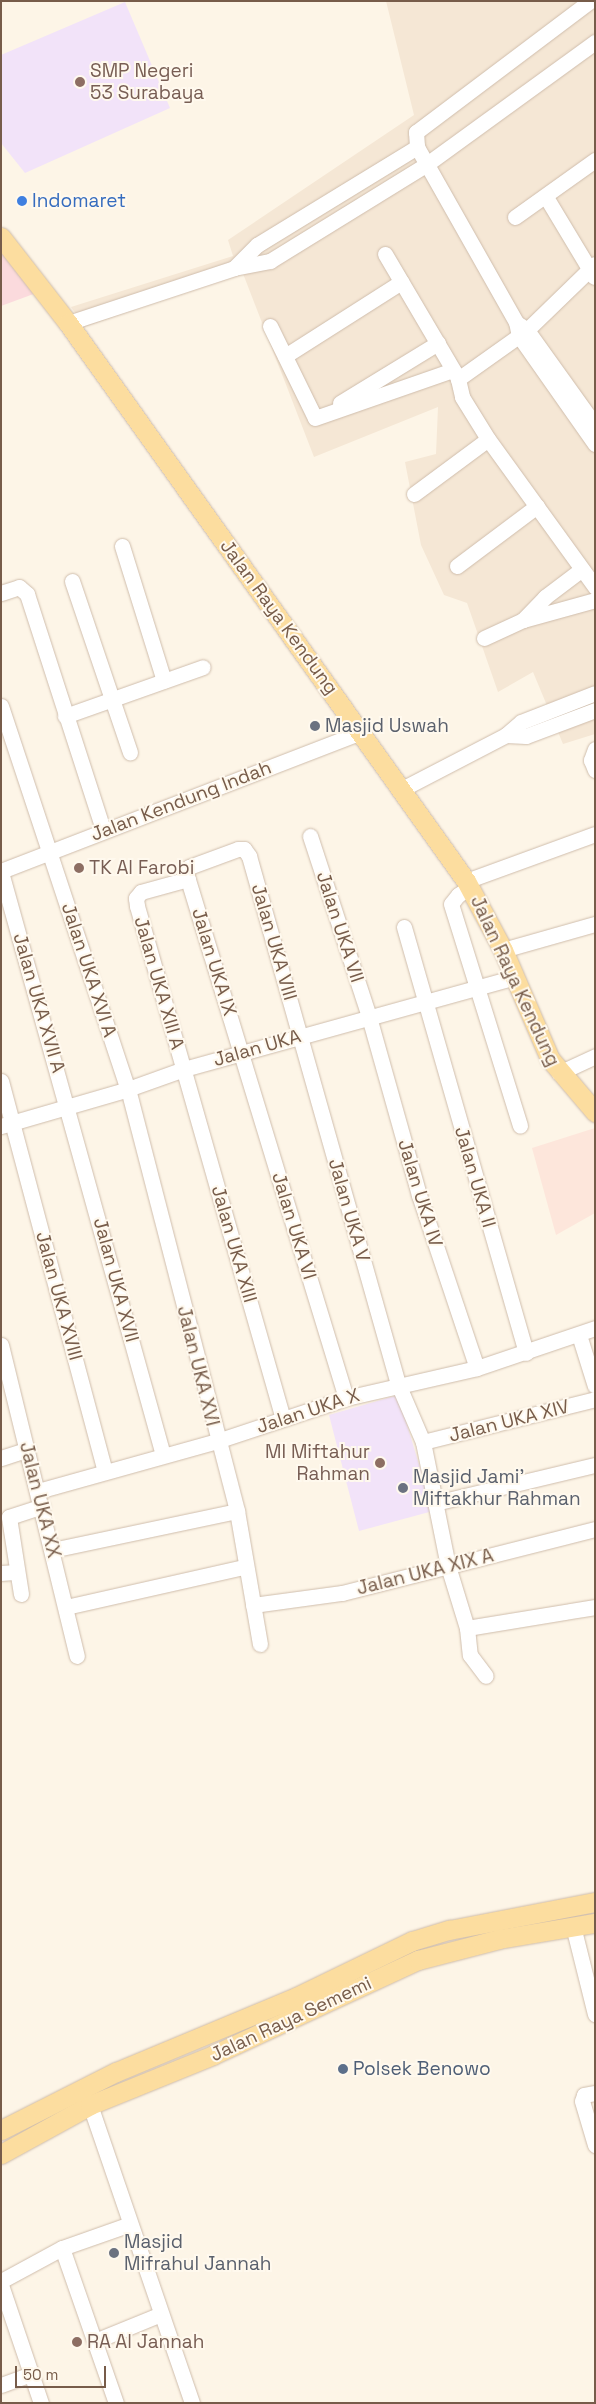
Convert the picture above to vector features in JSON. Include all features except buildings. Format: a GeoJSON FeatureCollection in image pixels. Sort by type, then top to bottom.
{"type":"FeatureCollection","features":[{"type":"Feature","properties":{"kind":"main road","name":"Jalan Raya Kendung"},"geometry":{"type":"LineString","coordinates":[[1,237],[68,322],[362,732],[468,884],[503,950],[559,1073],[595,1112]]}},
{"type":"Feature","properties":{"kind":"main road","name":"Jalan Raya Sememi"},"geometry":{"type":"LineString","coordinates":[[1,2154],[90,2105],[212,2055],[418,1960],[497,1930],[595,1902]]}},
{"type":"Feature","properties":{"kind":"main road","name":"Jalan Raya Sememi"},"geometry":{"type":"LineString","coordinates":[[1,2130],[116,2072],[296,1997],[412,1942],[497,1930],[595,1923]]}},
{"type":"Feature","properties":{"kind":"street"},"geometry":{"type":"LineString","coordinates":[[590,1],[416,132],[417,147],[521,329],[595,444]]}},
{"type":"Feature","properties":{"kind":"street"},"geometry":{"type":"LineString","coordinates":[[68,322],[234,268],[270,261],[427,164],[595,42]]}},
{"type":"Feature","properties":{"kind":"street"},"geometry":{"type":"LineString","coordinates":[[234,268],[257,245],[417,147]]}},
{"type":"Feature","properties":{"kind":"street"},"geometry":{"type":"LineString","coordinates":[[515,217],[546,197],[595,160]]}},
{"type":"Feature","properties":{"kind":"street"},"geometry":{"type":"LineString","coordinates":[[315,418],[456,374],[521,329],[591,274],[546,197]]}},
{"type":"Feature","properties":{"kind":"street"},"geometry":{"type":"LineString","coordinates":[[385,254],[456,374],[462,397],[488,440],[595,587]]}},
{"type":"Feature","properties":{"kind":"street"},"geometry":{"type":"LineString","coordinates":[[285,356],[401,282]]}},
{"type":"Feature","properties":{"kind":"street"},"geometry":{"type":"LineString","coordinates":[[270,326],[315,418]]}},
{"type":"Feature","properties":{"kind":"street"},"geometry":{"type":"LineString","coordinates":[[521,329],[595,425]]}},
{"type":"Feature","properties":{"kind":"street"},"geometry":{"type":"LineString","coordinates":[[315,418],[438,343]]}},
{"type":"Feature","properties":{"kind":"street"},"geometry":{"type":"LineString","coordinates":[[414,494],[488,440]]}},
{"type":"Feature","properties":{"kind":"street"},"geometry":{"type":"LineString","coordinates":[[457,566],[537,506]]}},
{"type":"Feature","properties":{"kind":"street"},"geometry":{"type":"LineString","coordinates":[[122,546],[164,681]]}},
{"type":"Feature","properties":{"kind":"street"},"geometry":{"type":"LineString","coordinates":[[523,620],[545,597],[582,569]]}},
{"type":"Feature","properties":{"kind":"street"},"geometry":{"type":"LineString","coordinates":[[72,581],[130,752]]}},
{"type":"Feature","properties":{"kind":"street"},"geometry":{"type":"LineString","coordinates":[[1,593],[19,588],[27,594],[103,830]]}},
{"type":"Feature","properties":{"kind":"street"},"geometry":{"type":"LineString","coordinates":[[484,638],[523,620],[595,600]]}},
{"type":"Feature","properties":{"kind":"street"},"geometry":{"type":"LineString","coordinates":[[65,716],[203,667]]}},
{"type":"Feature","properties":{"kind":"street"},"geometry":{"type":"LineString","coordinates":[[402,789],[506,734],[521,722],[595,693]]}},
{"type":"Feature","properties":{"kind":"street","name":"Jalan UKA XVI A"},"geometry":{"type":"LineString","coordinates":[[1,706],[51,851],[128,1089]]}},
{"type":"Feature","properties":{"kind":"street"},"geometry":{"type":"LineString","coordinates":[[506,734],[526,736],[595,710]]}},
{"type":"Feature","properties":{"kind":"street","name":"Jalan Kendung Indah"},"geometry":{"type":"LineString","coordinates":[[1,872],[103,830],[362,732]]}},
{"type":"Feature","properties":{"kind":"street"},"geometry":{"type":"LineString","coordinates":[[520,1126],[480,987],[451,904],[468,884],[595,834]]}},
{"type":"Feature","properties":{"kind":"street","name":"Jalan UKA VII"},"geometry":{"type":"LineString","coordinates":[[310,836],[369,1017]]}},
{"type":"Feature","properties":{"kind":"street","name":"Jalan UKA VIII"},"geometry":{"type":"LineString","coordinates":[[187,875],[238,848],[244,849],[249,856],[301,1036]]}},
{"type":"Feature","properties":{"kind":"street","name":"Jalan UKA XVII A"},"geometry":{"type":"LineString","coordinates":[[1,872],[69,1106]]}},
{"type":"Feature","properties":{"kind":"street","name":"Jalan UKA XIII A"},"geometry":{"type":"LineString","coordinates":[[184,1069],[136,898],[141,892],[187,875]]}},
{"type":"Feature","properties":{"kind":"street","name":"Jalan UKA IX"},"geometry":{"type":"LineString","coordinates":[[187,875],[242,1053]]}},
{"type":"Feature","properties":{"kind":"street"},"geometry":{"type":"LineString","coordinates":[[503,950],[595,924]]}},
{"type":"Feature","properties":{"kind":"street","name":"Jalan UKA II"},"geometry":{"type":"LineString","coordinates":[[404,928],[526,1353]]}},
{"type":"Feature","properties":{"kind":"street","name":"Jalan UKA"},"geometry":{"type":"LineString","coordinates":[[7,1124],[128,1089],[184,1069],[515,977]]}},
{"type":"Feature","properties":{"kind":"street","name":"Jalan UKA IV"},"geometry":{"type":"LineString","coordinates":[[369,1017],[419,1195],[477,1368]]}},
{"type":"Feature","properties":{"kind":"street","name":"Jalan UKA V"},"geometry":{"type":"LineString","coordinates":[[301,1036],[398,1384],[423,1442],[448,1566],[463,1624],[467,1628],[470,1655],[486,1676]]}},
{"type":"Feature","properties":{"kind":"street","name":"Jalan UKA VI"},"geometry":{"type":"LineString","coordinates":[[242,1053],[346,1398]]}},
{"type":"Feature","properties":{"kind":"street"},"geometry":{"type":"LineString","coordinates":[[559,1073],[595,1056]]}},
{"type":"Feature","properties":{"kind":"street","name":"Jalan UKA XIII"},"geometry":{"type":"LineString","coordinates":[[184,1069],[283,1419]]}},
{"type":"Feature","properties":{"kind":"street","name":"Jalan UKA XVIII"},"geometry":{"type":"LineString","coordinates":[[1,1081],[7,1124],[105,1471]]}},
{"type":"Feature","properties":{"kind":"street","name":"Jalan UKA XVI"},"geometry":{"type":"LineString","coordinates":[[128,1089],[217,1441],[237,1511],[244,1567],[260,1644]]}},
{"type":"Feature","properties":{"kind":"street","name":"Jalan UKA XVII"},"geometry":{"type":"LineString","coordinates":[[69,1106],[163,1455]]}},
{"type":"Feature","properties":{"kind":"street","name":"Jalan UKA X"},"geometry":{"type":"LineString","coordinates":[[17,1572],[9,1517],[40,1499],[105,1471],[217,1441],[346,1398],[398,1384],[477,1368],[526,1353],[595,1328]]}},
{"type":"Feature","properties":{"kind":"street"},"geometry":{"type":"LineString","coordinates":[[579,1335],[595,1386]]}},
{"type":"Feature","properties":{"kind":"street","name":"Jalan UKA XX"},"geometry":{"type":"LineString","coordinates":[[1,1345],[78,1656]]}},
{"type":"Feature","properties":{"kind":"street","name":"Jalan UKA XIV"},"geometry":{"type":"LineString","coordinates":[[423,1442],[595,1399]]}},
{"type":"Feature","properties":{"kind":"street"},"geometry":{"type":"LineString","coordinates":[[1,1458],[28,1449]]}},
{"type":"Feature","properties":{"kind":"street"},"geometry":{"type":"LineString","coordinates":[[435,1503],[595,1465]]}},
{"type":"Feature","properties":{"kind":"street"},"geometry":{"type":"LineString","coordinates":[[52,1550],[237,1511]]}},
{"type":"Feature","properties":{"kind":"street","name":"Jalan UKA XIX A"},"geometry":{"type":"LineString","coordinates":[[253,1605],[342,1593],[595,1530]]}},
{"type":"Feature","properties":{"kind":"street"},"geometry":{"type":"LineString","coordinates":[[66,1607],[244,1567]]}},
{"type":"Feature","properties":{"kind":"street"},"geometry":{"type":"LineString","coordinates":[[1,1573],[17,1572],[21,1594]]}},
{"type":"Feature","properties":{"kind":"street"},"geometry":{"type":"LineString","coordinates":[[467,1628],[595,1607]]}},
{"type":"Feature","properties":{"kind":"street"},"geometry":{"type":"LineString","coordinates":[[573,1926],[595,2014]]}},
{"type":"Feature","properties":{"kind":"street"},"geometry":{"type":"LineString","coordinates":[[595,2093],[584,2095],[582,2101],[595,2145]]}},
{"type":"Feature","properties":{"kind":"street"},"geometry":{"type":"LineString","coordinates":[[90,2105],[192,2403]]}},
{"type":"Feature","properties":{"kind":"street"},"geometry":{"type":"LineString","coordinates":[[1,2281],[62,2248],[130,2224]]}},
{"type":"Feature","properties":{"kind":"street"},"geometry":{"type":"LineString","coordinates":[[62,2248],[116,2403]]}},
{"type":"Feature","properties":{"kind":"street"},"geometry":{"type":"LineString","coordinates":[[1,2285],[41,2403]]}},
{"type":"Feature","properties":{"kind":"street"},"geometry":{"type":"LineString","coordinates":[[94,2341],[161,2314]]}},
{"type":"Feature","properties":{"kind":"street"},"geometry":{"type":"LineString","coordinates":[[1,2386],[31,2374]]}},
{"type":"Feature","properties":{"kind":"shaded area"},"geometry":{"type":"Polygon","coordinates":[[[386,1],[595,1],[595,734],[563,744],[533,672],[498,692],[467,603],[444,595],[421,545],[405,462],[436,454],[438,407],[314,457],[242,271],[85,327],[71,307],[233,256],[228,240],[414,115],[386,1]]]}},
{"type":"Feature","properties":{"kind":"shaded area","name":"SMP Negeri 53 Surabaya"},"geometry":{"type":"Polygon","coordinates":[[[125,2],[170,108],[25,173],[1,143],[1,55],[125,2]]]}},
{"type":"Feature","properties":{"kind":"shaded area"},"geometry":{"type":"Polygon","coordinates":[[[1,241],[39,292],[1,306],[1,241]]]}},
{"type":"Feature","properties":{"kind":"shaded area"},"geometry":{"type":"Polygon","coordinates":[[[595,1128],[595,1213],[556,1235],[532,1148],[595,1128]]]}},
{"type":"Feature","properties":{"kind":"shaded area","name":"MI Miftahur Rahman"},"geometry":{"type":"Polygon","coordinates":[[[398,1395],[433,1511],[359,1531],[329,1415],[398,1395]]]}},
{"type":"Feature","properties":{"kind":"place","name":"SMP Negeri 53 Surabaya"},"geometry":{"type":"Point","coordinates":[80,82]}},
{"type":"Feature","properties":{"kind":"place","name":"Indomaret"},"geometry":{"type":"Point","coordinates":[22,201]}},
{"type":"Feature","properties":{"kind":"place","name":"Masjid Uswah"},"geometry":{"type":"Point","coordinates":[315,726]}},
{"type":"Feature","properties":{"kind":"place","name":"TK Al Farobi"},"geometry":{"type":"Point","coordinates":[79,868]}},
{"type":"Feature","properties":{"kind":"place","name":"MI Miftahur Rahman"},"geometry":{"type":"Point","coordinates":[380,1463]}},
{"type":"Feature","properties":{"kind":"place","name":"Masjid Jami' Miftakhur Rahman"},"geometry":{"type":"Point","coordinates":[403,1488]}},
{"type":"Feature","properties":{"kind":"place","name":"Polsek Benowo"},"geometry":{"type":"Point","coordinates":[343,2069]}},
{"type":"Feature","properties":{"kind":"place","name":"Masjid Mifrahul Jannah"},"geometry":{"type":"Point","coordinates":[114,2253]}},
{"type":"Feature","properties":{"kind":"place","name":"RA Al Jannah"},"geometry":{"type":"Point","coordinates":[77,2342]}}]}
